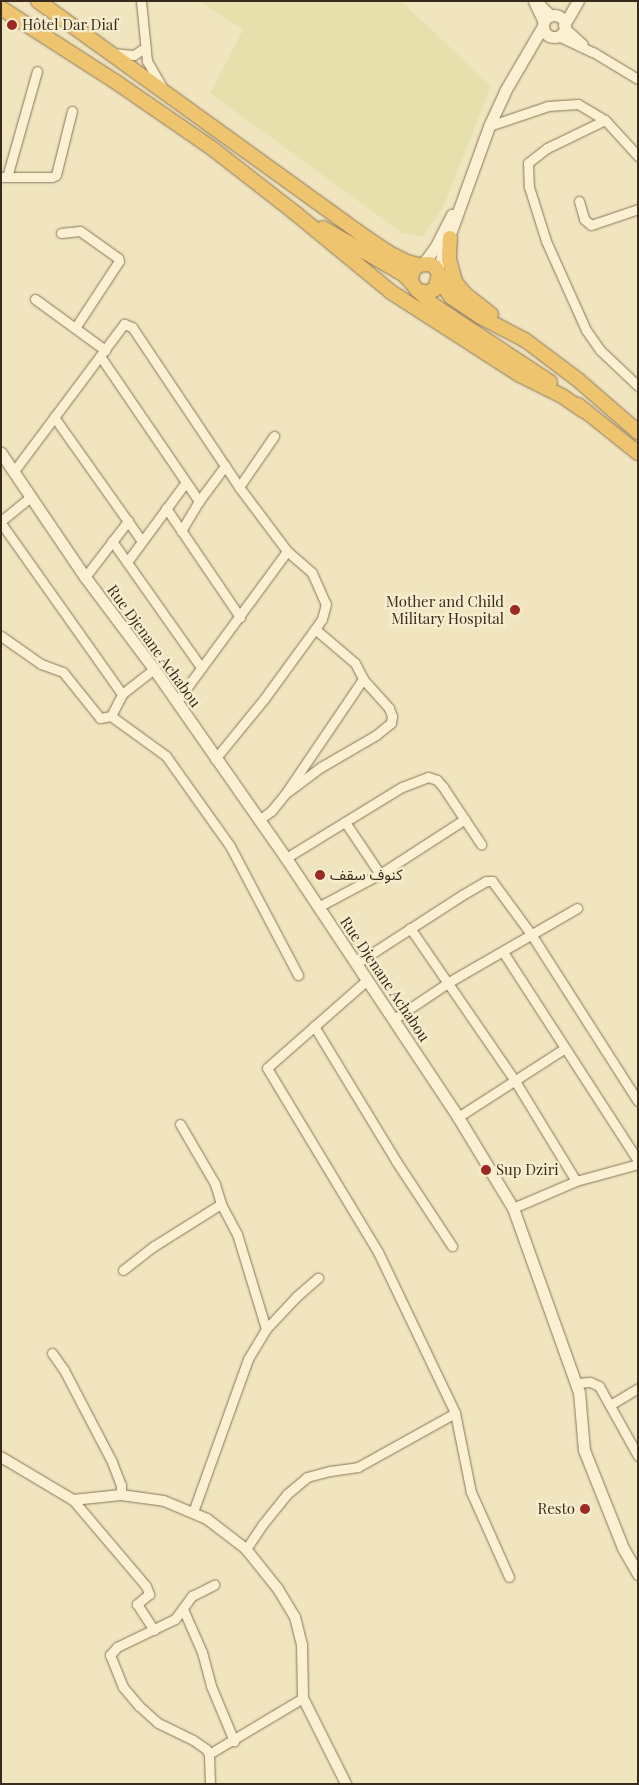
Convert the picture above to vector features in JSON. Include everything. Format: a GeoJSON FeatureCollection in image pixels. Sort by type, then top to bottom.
{"type":"FeatureCollection","features":[{"type":"Feature","properties":{"kind":"highway"},"geometry":{"type":"LineString","coordinates":[[38,1],[364,236],[401,259],[434,266],[444,287],[457,302],[525,340]]}},
{"type":"Feature","properties":{"kind":"highway"},"geometry":{"type":"LineString","coordinates":[[1,8],[116,82],[213,149],[294,212],[391,292],[520,374],[584,411]]}},
{"type":"Feature","properties":{"kind":"highway"},"geometry":{"type":"LineString","coordinates":[[294,212],[396,270],[434,306],[535,372],[638,453]]}},
{"type":"Feature","properties":{"kind":"highway"},"geometry":{"type":"LineString","coordinates":[[450,238],[449,259],[455,282],[465,294],[577,379],[638,432]]}},
{"type":"Feature","properties":{"kind":"highway"},"geometry":{"type":"LineString","coordinates":[[414,286],[412,272],[421,264]]}},
{"type":"Feature","properties":{"kind":"highway"},"geometry":{"type":"LineString","coordinates":[[414,286],[426,293],[436,289],[438,272]]}},
{"type":"Feature","properties":{"kind":"main road"},"geometry":{"type":"LineString","coordinates":[[438,272],[470,177],[489,126],[505,91],[548,20],[576,3]]}},
{"type":"Feature","properties":{"kind":"main road"},"geometry":{"type":"LineString","coordinates":[[520,64],[542,43],[560,31],[576,3]]}},
{"type":"Feature","properties":{"kind":"main road"},"geometry":{"type":"LineString","coordinates":[[548,20],[561,18],[560,31]]}},
{"type":"Feature","properties":{"kind":"main road"},"geometry":{"type":"LineString","coordinates":[[548,20],[545,32],[560,31]]}},
{"type":"Feature","properties":{"kind":"main road"},"geometry":{"type":"LineString","coordinates":[[421,264],[441,237],[470,177]]}},
{"type":"Feature","properties":{"kind":"main road","name":"Rue Djenane Achabou"},"geometry":{"type":"LineString","coordinates":[[1,453],[85,577],[154,669],[215,759],[286,858],[458,1117],[513,1208],[577,1383],[584,1450],[623,1548],[638,1574]]}},
{"type":"Feature","properties":{"kind":"street"},"geometry":{"type":"LineString","coordinates":[[141,1],[147,61],[166,93]]}},
{"type":"Feature","properties":{"kind":"street"},"geometry":{"type":"LineString","coordinates":[[533,1],[548,20]]}},
{"type":"Feature","properties":{"kind":"street"},"geometry":{"type":"LineString","coordinates":[[537,1],[548,20]]}},
{"type":"Feature","properties":{"kind":"street"},"geometry":{"type":"LineString","coordinates":[[560,31],[638,79]]}},
{"type":"Feature","properties":{"kind":"street"},"geometry":{"type":"LineString","coordinates":[[111,53],[134,55],[146,47]]}},
{"type":"Feature","properties":{"kind":"street"},"geometry":{"type":"LineString","coordinates":[[37,71],[4,177],[52,177],[56,175],[72,111]]}},
{"type":"Feature","properties":{"kind":"street"},"geometry":{"type":"LineString","coordinates":[[489,126],[548,106],[578,104],[605,120],[638,156]]}},
{"type":"Feature","properties":{"kind":"street"},"geometry":{"type":"LineString","coordinates":[[605,120],[546,148],[528,163],[529,187],[546,241],[586,330],[600,350],[638,386]]}},
{"type":"Feature","properties":{"kind":"street"},"geometry":{"type":"LineString","coordinates":[[579,201],[584,219],[591,224],[638,209]]}},
{"type":"Feature","properties":{"kind":"street"},"geometry":{"type":"LineString","coordinates":[[61,233],[80,231],[118,258],[119,261],[75,328]]}},
{"type":"Feature","properties":{"kind":"street"},"geometry":{"type":"LineString","coordinates":[[35,299],[75,328],[102,353],[199,501]]}},
{"type":"Feature","properties":{"kind":"street"},"geometry":{"type":"LineString","coordinates":[[14,471],[124,324],[132,327],[239,487],[287,551],[312,573],[322,593],[326,608],[315,629],[264,699],[215,759]]}},
{"type":"Feature","properties":{"kind":"street"},"geometry":{"type":"LineString","coordinates":[[54,417],[141,540]]}},
{"type":"Feature","properties":{"kind":"street"},"geometry":{"type":"LineString","coordinates":[[239,487],[274,436]]}},
{"type":"Feature","properties":{"kind":"street"},"geometry":{"type":"LineString","coordinates":[[181,531],[199,501],[225,466]]}},
{"type":"Feature","properties":{"kind":"street"},"geometry":{"type":"LineString","coordinates":[[127,562],[141,540],[186,482]]}},
{"type":"Feature","properties":{"kind":"street"},"geometry":{"type":"LineString","coordinates":[[31,497],[1,522],[122,694]]}},
{"type":"Feature","properties":{"kind":"street"},"geometry":{"type":"LineString","coordinates":[[166,508],[240,617]]}},
{"type":"Feature","properties":{"kind":"street"},"geometry":{"type":"LineString","coordinates":[[85,577],[128,521]]}},
{"type":"Feature","properties":{"kind":"street"},"geometry":{"type":"LineString","coordinates":[[112,541],[202,667]]}},
{"type":"Feature","properties":{"kind":"street"},"geometry":{"type":"LineString","coordinates":[[176,701],[287,551]]}},
{"type":"Feature","properties":{"kind":"street"},"geometry":{"type":"LineString","coordinates":[[284,794],[321,767],[376,735],[391,723],[392,716],[389,708],[363,679],[361,670],[350,656],[315,629]]}},
{"type":"Feature","properties":{"kind":"street"},"geometry":{"type":"LineString","coordinates":[[1,636],[42,664],[63,672],[100,718],[111,716],[166,756],[230,846],[298,975]]}},
{"type":"Feature","properties":{"kind":"street"},"geometry":{"type":"LineString","coordinates":[[111,716],[122,694],[154,669]]}},
{"type":"Feature","properties":{"kind":"street"},"geometry":{"type":"LineString","coordinates":[[259,820],[271,811],[284,794],[363,679]]}},
{"type":"Feature","properties":{"kind":"street"},"geometry":{"type":"LineString","coordinates":[[286,858],[402,787],[428,777],[437,780],[444,787],[480,844]]}},
{"type":"Feature","properties":{"kind":"street"},"geometry":{"type":"LineString","coordinates":[[318,908],[380,874],[465,819]]}},
{"type":"Feature","properties":{"kind":"street"},"geometry":{"type":"LineString","coordinates":[[345,822],[380,874]]}},
{"type":"Feature","properties":{"kind":"street"},"geometry":{"type":"LineString","coordinates":[[357,963],[410,928],[490,880],[497,884],[531,934],[637,1097]]}},
{"type":"Feature","properties":{"kind":"street"},"geometry":{"type":"LineString","coordinates":[[394,1019],[449,982],[576,908]]}},
{"type":"Feature","properties":{"kind":"street"},"geometry":{"type":"LineString","coordinates":[[410,928],[449,982],[515,1081],[576,1181]]}},
{"type":"Feature","properties":{"kind":"street"},"geometry":{"type":"LineString","coordinates":[[503,952],[638,1163],[576,1181],[513,1208]]}},
{"type":"Feature","properties":{"kind":"street"},"geometry":{"type":"LineString","coordinates":[[367,980],[267,1068],[378,1252],[456,1413],[471,1492],[509,1577]]}},
{"type":"Feature","properties":{"kind":"street"},"geometry":{"type":"LineString","coordinates":[[314,1026],[396,1160],[452,1246]]}},
{"type":"Feature","properties":{"kind":"street"},"geometry":{"type":"LineString","coordinates":[[458,1117],[565,1048]]}},
{"type":"Feature","properties":{"kind":"street"},"geometry":{"type":"LineString","coordinates":[[180,1124],[215,1184],[221,1204],[238,1234],[266,1329]]}},
{"type":"Feature","properties":{"kind":"street"},"geometry":{"type":"LineString","coordinates":[[123,1270],[154,1246],[221,1204]]}},
{"type":"Feature","properties":{"kind":"street"},"geometry":{"type":"LineString","coordinates":[[193,1512],[248,1359],[266,1329],[297,1296],[318,1278]]}},
{"type":"Feature","properties":{"kind":"street"},"geometry":{"type":"LineString","coordinates":[[52,1353],[64,1370],[112,1462],[121,1485],[121,1495]]}},
{"type":"Feature","properties":{"kind":"street"},"geometry":{"type":"LineString","coordinates":[[577,1383],[590,1382],[596,1384],[610,1405],[638,1456]]}},
{"type":"Feature","properties":{"kind":"street"},"geometry":{"type":"LineString","coordinates":[[610,1405],[638,1388]]}},
{"type":"Feature","properties":{"kind":"street"},"geometry":{"type":"LineString","coordinates":[[246,1549],[262,1525],[287,1494],[307,1477],[363,1465],[456,1413]]}},
{"type":"Feature","properties":{"kind":"street"},"geometry":{"type":"LineString","coordinates":[[1,1457],[73,1500],[146,1586],[149,1594],[137,1604],[154,1630]]}},
{"type":"Feature","properties":{"kind":"street"},"geometry":{"type":"LineString","coordinates":[[73,1500],[121,1495],[164,1501],[193,1512],[220,1528],[246,1549],[278,1589],[295,1618],[302,1645],[303,1698],[346,1784]]}},
{"type":"Feature","properties":{"kind":"street"},"geometry":{"type":"LineString","coordinates":[[210,1784],[209,1754],[193,1740],[167,1728],[130,1697],[116,1675],[110,1652],[174,1618],[192,1596],[214,1585]]}},
{"type":"Feature","properties":{"kind":"street"},"geometry":{"type":"LineString","coordinates":[[183,1609],[202,1652],[211,1686],[234,1741]]}},
{"type":"Feature","properties":{"kind":"street"},"geometry":{"type":"LineString","coordinates":[[209,1754],[234,1741],[303,1698]]}},
{"type":"Feature","properties":{"kind":"shaded area"},"geometry":{"type":"Polygon","coordinates":[[[199,1],[401,1],[491,86],[443,208],[423,236],[402,233],[210,93],[243,30],[199,1]]]}},
{"type":"Feature","properties":{"kind":"place","name":"Hôtel Dar Diaf"},"geometry":{"type":"Point","coordinates":[12,25]}},
{"type":"Feature","properties":{"kind":"place","name":"Mother and Child Military Hospital"},"geometry":{"type":"Point","coordinates":[515,610]}},
{"type":"Feature","properties":{"kind":"place","name":"كنوف سقف"},"geometry":{"type":"Point","coordinates":[320,875]}},
{"type":"Feature","properties":{"kind":"place","name":"Sup Dziri"},"geometry":{"type":"Point","coordinates":[486,1170]}},
{"type":"Feature","properties":{"kind":"place","name":"Resto"},"geometry":{"type":"Point","coordinates":[585,1509]}}]}
